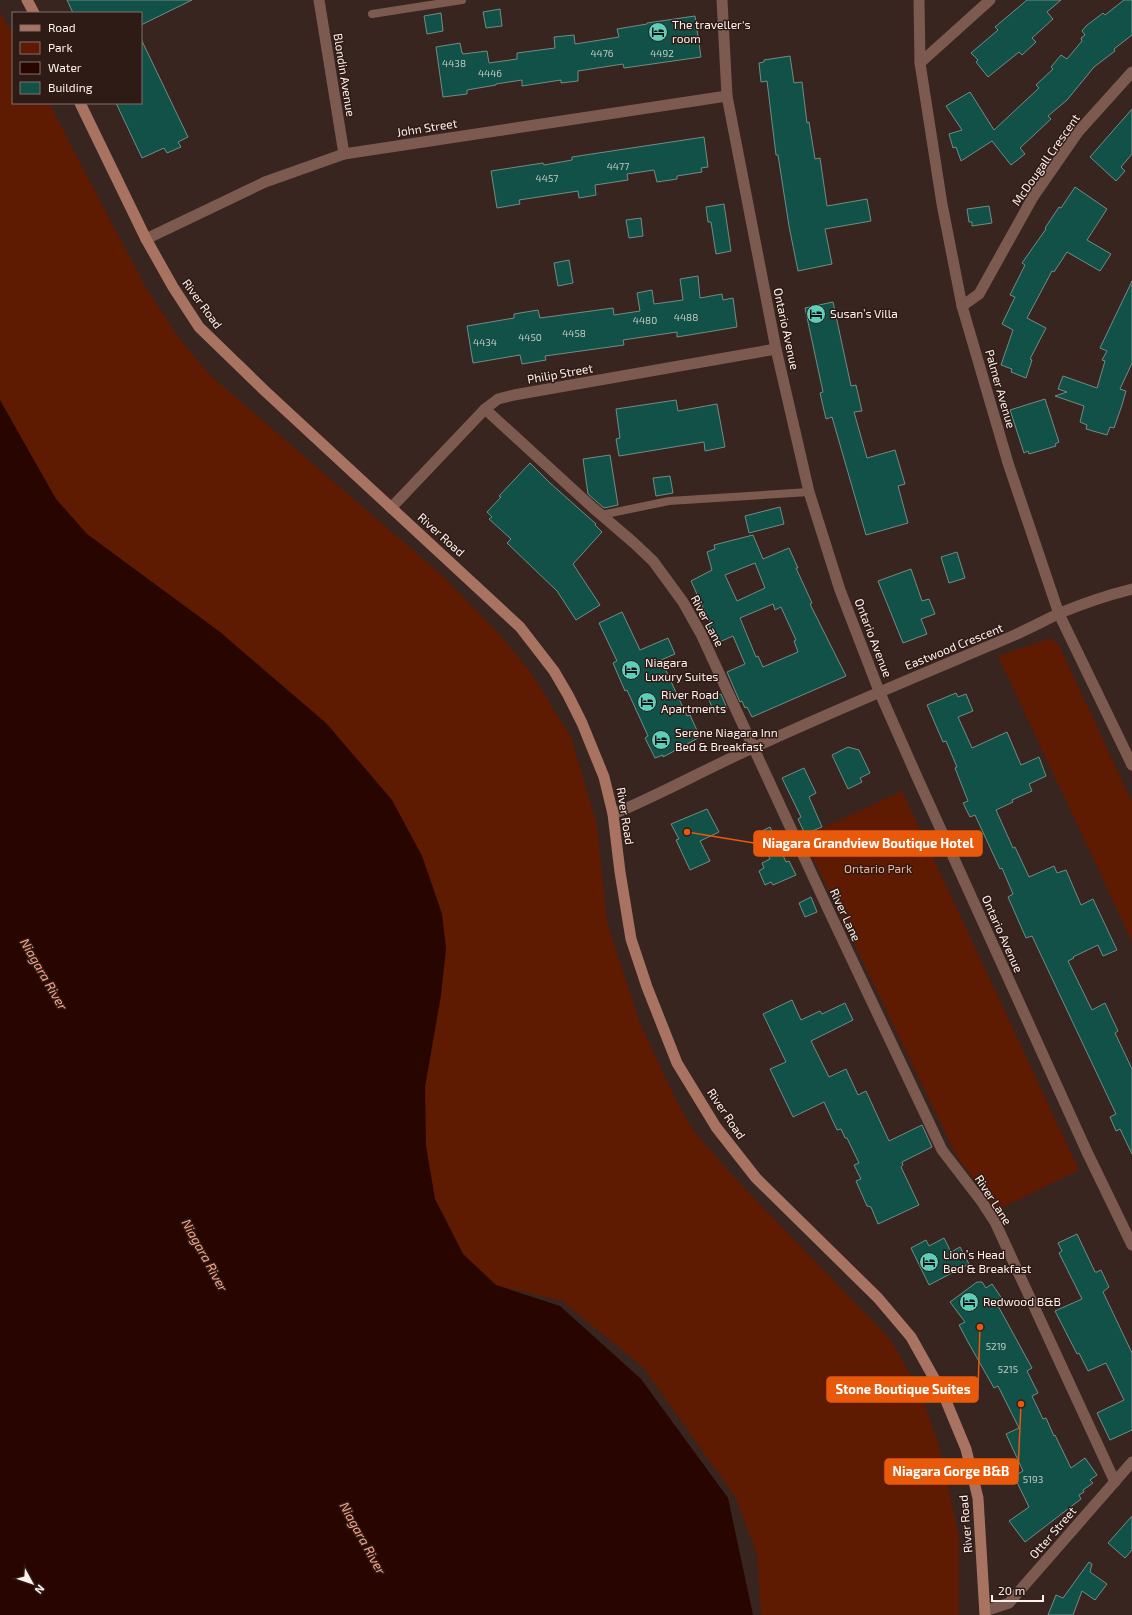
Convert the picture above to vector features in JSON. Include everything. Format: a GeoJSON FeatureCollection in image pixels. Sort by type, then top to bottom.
{"type":"FeatureCollection","features":[{"type":"Feature","properties":{"kind":"main road"},"geometry":{"type":"LineString","coordinates":[[27,0],[33,12]]}},
{"type":"Feature","properties":{"kind":"main road","name":"River Road"},"geometry":{"type":"LineString","coordinates":[[80,104],[146,239],[173,287],[199,327],[243,370],[520,627],[554,671],[568,695],[595,752],[604,776],[613,814],[620,872],[632,939],[647,987],[677,1063],[716,1127],[756,1178],[878,1298],[911,1337],[944,1396],[966,1449],[978,1498],[985,1613]]}},
{"type":"Feature","properties":{"kind":"street","name":"Blondin Avenue"},"geometry":{"type":"LineString","coordinates":[[319,0],[344,154]]}},
{"type":"Feature","properties":{"kind":"street","name":"Ontario Avenue"},"geometry":{"type":"LineString","coordinates":[[722,0],[727,96],[776,349],[809,492],[840,590],[879,691],[916,777],[1132,1245]]}},
{"type":"Feature","properties":{"kind":"street","name":"Palmer Avenue"},"geometry":{"type":"LineString","coordinates":[[919,0],[920,63],[942,204],[962,306],[1008,463],[1059,614],[1132,765]]}},
{"type":"Feature","properties":{"kind":"street"},"geometry":{"type":"LineString","coordinates":[[920,63],[990,0]]}},
{"type":"Feature","properties":{"kind":"street","name":"McDougall Crescent"},"geometry":{"type":"LineString","coordinates":[[962,306],[979,294],[1033,197],[1078,132],[1132,72]]}},
{"type":"Feature","properties":{"kind":"street","name":"John Street"},"geometry":{"type":"LineString","coordinates":[[146,239],[265,182],[344,154],[727,96]]}},
{"type":"Feature","properties":{"kind":"street","name":"Philip Street"},"geometry":{"type":"LineString","coordinates":[[391,508],[485,409],[498,399],[776,349]]}},
{"type":"Feature","properties":{"kind":"street","name":"River Lane"},"geometry":{"type":"LineString","coordinates":[[485,409],[653,561],[683,602],[702,634],[942,1150],[982,1202],[995,1222],[1115,1482]]}},
{"type":"Feature","properties":{"kind":"street","name":"Eastwood Crescent"},"geometry":{"type":"LineString","coordinates":[[613,814],[644,802],[754,747],[879,691],[1024,632],[1059,614],[1112,594],[1132,589]]}},
{"type":"Feature","properties":{"kind":"street","name":"Otter Street"},"geometry":{"type":"LineString","coordinates":[[985,1613],[1009,1603],[1132,1462]]}},
{"type":"Feature","properties":{"kind":"lane"},"geometry":{"type":"LineString","coordinates":[[372,14],[462,0]]}},
{"type":"Feature","properties":{"kind":"lane"},"geometry":{"type":"LineString","coordinates":[[601,515],[670,501],[809,492]]}},
{"type":"Feature","properties":{"kind":"green space"},"geometry":{"type":"Polygon","coordinates":[[[0,12],[12,33],[12,104],[50,104],[146,288],[181,341],[211,376],[443,576],[500,635],[529,670],[571,737],[597,825],[607,922],[640,1023],[676,1100],[693,1130],[731,1174],[889,1338],[919,1389],[938,1442],[959,1535],[959,1615],[761,1615],[757,1555],[736,1498],[643,1367],[562,1301],[496,1285],[463,1254],[435,1199],[426,1146],[425,1087],[441,995],[446,948],[442,914],[422,856],[392,800],[326,723],[220,632],[87,534],[56,499],[0,400],[0,12]]]}},
{"type":"Feature","properties":{"kind":"green space"},"geometry":{"type":"Polygon","coordinates":[[[1051,638],[1059,645],[1132,802],[1132,941],[998,656],[1051,638]]]}},
{"type":"Feature","properties":{"kind":"green space","name":"Ontario Park"},"geometry":{"type":"Polygon","coordinates":[[[902,791],[1079,1170],[997,1210],[956,1155],[803,837],[902,791]]]}},
{"type":"Feature","properties":{"kind":"water","name":"Niagara River"},"geometry":{"type":"Polygon","coordinates":[[[0,400],[56,499],[87,534],[220,632],[326,723],[392,800],[422,856],[442,914],[446,948],[441,995],[425,1087],[426,1146],[435,1199],[463,1254],[496,1285],[560,1306],[641,1379],[728,1498],[753,1615],[0,1615],[0,400]]]}},
{"type":"Feature","properties":{"kind":"building"},"geometry":{"type":"Polygon","coordinates":[[[67,0],[192,0],[142,25],[142,12],[73,12],[67,0]]]}},
{"type":"Feature","properties":{"kind":"building"},"geometry":{"type":"Polygon","coordinates":[[[1027,0],[1061,0],[1047,12],[1053,19],[1032,38],[1036,42],[1022,55],[1019,52],[988,77],[976,62],[978,60],[971,53],[998,30],[995,27],[1027,0]]]}},
{"type":"Feature","properties":{"kind":"building"},"geometry":{"type":"Polygon","coordinates":[[[1124,0],[1132,0],[1132,35],[1114,49],[1115,51],[1094,67],[1067,100],[1048,116],[1051,119],[1020,148],[1025,154],[1011,165],[992,141],[961,161],[956,147],[953,148],[949,134],[962,130],[946,106],[970,92],[994,130],[1039,88],[1036,85],[1053,69],[1051,67],[1061,55],[1067,59],[1082,41],[1081,38],[1085,35],[1082,31],[1086,26],[1103,13],[1105,15],[1124,0]]]}},
{"type":"Feature","properties":{"kind":"building"},"geometry":{"type":"Polygon","coordinates":[[[500,9],[502,26],[486,28],[483,12],[500,9]]]}},
{"type":"Feature","properties":{"kind":"building"},"geometry":{"type":"Polygon","coordinates":[[[441,13],[443,31],[427,34],[424,16],[441,13]]]}},
{"type":"Feature","properties":{"kind":"building"},"geometry":{"type":"Polygon","coordinates":[[[695,16],[701,57],[624,68],[623,64],[578,71],[578,81],[561,83],[561,80],[522,86],[522,80],[467,90],[467,94],[443,97],[436,47],[460,43],[463,54],[487,51],[489,63],[517,59],[517,53],[555,48],[554,37],[574,35],[575,44],[619,37],[617,29],[695,16]]]}},
{"type":"Feature","properties":{"kind":"building"},"geometry":{"type":"Polygon","coordinates":[[[142,41],[188,137],[178,142],[181,147],[167,153],[164,148],[142,158],[116,104],[142,104],[142,41]]]}},
{"type":"Feature","properties":{"kind":"building"},"geometry":{"type":"Polygon","coordinates":[[[790,56],[794,83],[802,82],[807,123],[809,122],[815,159],[820,158],[827,206],[867,199],[871,221],[825,229],[832,264],[798,271],[789,226],[778,155],[776,155],[767,81],[761,82],[759,63],[764,62],[764,60],[790,56]]]}},
{"type":"Feature","properties":{"kind":"building"},"geometry":{"type":"Polygon","coordinates":[[[1132,109],[1132,154],[1121,167],[1125,171],[1116,181],[1090,157],[1132,109]]]}},
{"type":"Feature","properties":{"kind":"building"},"geometry":{"type":"Polygon","coordinates":[[[704,137],[708,167],[701,168],[702,172],[677,176],[677,179],[657,182],[654,170],[627,174],[628,180],[595,185],[596,195],[579,198],[578,191],[519,200],[520,204],[497,208],[491,171],[543,163],[544,165],[572,160],[572,157],[704,137]]]}},
{"type":"Feature","properties":{"kind":"building"},"geometry":{"type":"Polygon","coordinates":[[[1075,187],[1107,209],[1087,240],[1111,254],[1100,271],[1067,252],[1054,272],[1052,271],[1027,318],[1046,328],[1030,359],[1032,360],[1026,378],[1011,372],[1012,369],[1001,365],[1013,330],[1002,324],[1015,297],[1010,295],[1025,265],[1022,263],[1046,229],[1045,228],[1059,207],[1061,208],[1075,187]]]}},
{"type":"Feature","properties":{"kind":"building"},"geometry":{"type":"Polygon","coordinates":[[[724,204],[731,251],[716,254],[711,222],[708,222],[706,207],[724,204]]]}},
{"type":"Feature","properties":{"kind":"building"},"geometry":{"type":"Polygon","coordinates":[[[989,206],[992,223],[972,226],[972,222],[969,222],[967,209],[989,206]]]}},
{"type":"Feature","properties":{"kind":"building"},"geometry":{"type":"Polygon","coordinates":[[[641,218],[643,236],[629,238],[626,220],[641,218]]]}},
{"type":"Feature","properties":{"kind":"building"},"geometry":{"type":"Polygon","coordinates":[[[569,260],[573,283],[558,286],[554,263],[569,260]]]}},
{"type":"Feature","properties":{"kind":"building"},"geometry":{"type":"Polygon","coordinates":[[[698,276],[700,298],[722,294],[723,300],[733,298],[737,327],[677,337],[677,332],[623,340],[624,345],[545,356],[546,360],[522,364],[520,355],[473,363],[467,326],[514,318],[514,314],[538,310],[540,318],[613,308],[614,315],[640,311],[637,293],[652,290],[654,304],[683,300],[680,279],[698,276]]]}},
{"type":"Feature","properties":{"kind":"building"},"geometry":{"type":"Polygon","coordinates":[[[1132,281],[1132,363],[1120,389],[1126,391],[1122,405],[1114,428],[1110,427],[1107,435],[1086,429],[1087,425],[1080,422],[1084,406],[1055,396],[1067,392],[1058,389],[1063,376],[1097,388],[1105,361],[1102,360],[1107,351],[1100,348],[1132,281]]]}},
{"type":"Feature","properties":{"kind":"building"},"geometry":{"type":"Polygon","coordinates":[[[833,302],[851,386],[856,385],[862,411],[854,412],[867,458],[895,450],[905,484],[898,486],[908,523],[866,535],[832,417],[826,419],[820,393],[823,392],[805,308],[833,302]]]}},
{"type":"Feature","properties":{"kind":"building"},"geometry":{"type":"Polygon","coordinates":[[[1045,399],[1059,442],[1055,444],[1056,446],[1029,454],[1028,451],[1024,453],[1010,410],[1045,399]]]}},
{"type":"Feature","properties":{"kind":"building"},"geometry":{"type":"Polygon","coordinates":[[[676,400],[678,411],[717,404],[725,447],[705,451],[704,442],[619,456],[616,439],[620,438],[616,409],[676,400]]]}},
{"type":"Feature","properties":{"kind":"building"},"geometry":{"type":"Polygon","coordinates":[[[610,455],[618,505],[604,508],[588,494],[583,459],[610,455]]]}},
{"type":"Feature","properties":{"kind":"building"},"geometry":{"type":"Polygon","coordinates":[[[530,463],[596,524],[595,525],[602,532],[573,564],[600,605],[576,620],[557,591],[507,543],[511,539],[489,519],[492,517],[487,512],[501,497],[499,496],[530,463]]]}},
{"type":"Feature","properties":{"kind":"building"},"geometry":{"type":"Polygon","coordinates":[[[670,476],[673,493],[656,496],[653,478],[670,476]]]}},
{"type":"Feature","properties":{"kind":"building"},"geometry":{"type":"Polygon","coordinates":[[[780,507],[784,524],[749,533],[745,516],[780,507]]]}},
{"type":"Feature","properties":{"kind":"building"},"geometry":{"type":"Polygon","coordinates":[[[753,535],[763,559],[789,548],[798,568],[796,568],[812,603],[810,604],[846,676],[752,717],[747,707],[745,708],[742,701],[740,702],[727,672],[745,664],[733,636],[717,643],[709,626],[711,625],[691,581],[712,570],[707,552],[715,549],[714,545],[753,535]],[[755,563],[725,575],[737,601],[765,588],[755,563]],[[773,604],[740,618],[756,657],[758,656],[763,667],[798,652],[794,641],[796,640],[781,607],[775,610],[773,604]]]}},
{"type":"Feature","properties":{"kind":"building"},"geometry":{"type":"Polygon","coordinates":[[[957,552],[965,578],[949,583],[941,557],[957,552]]]}},
{"type":"Feature","properties":{"kind":"building"},"geometry":{"type":"Polygon","coordinates":[[[911,569],[922,601],[929,599],[935,614],[921,619],[927,634],[903,643],[878,581],[911,569]]]}},
{"type":"Feature","properties":{"kind":"building"},"geometry":{"type":"Polygon","coordinates":[[[622,612],[640,650],[668,638],[675,654],[661,660],[687,716],[690,715],[700,737],[663,757],[663,755],[655,758],[645,738],[648,736],[627,690],[625,691],[613,663],[617,661],[599,623],[622,612]]]}},
{"type":"Feature","properties":{"kind":"building"},"geometry":{"type":"Polygon","coordinates":[[[956,693],[958,697],[966,694],[973,711],[958,717],[972,748],[1007,732],[1021,765],[1039,757],[1046,776],[1029,784],[1032,791],[1012,800],[1013,802],[996,810],[1013,848],[1015,847],[1029,877],[1054,866],[1057,873],[1066,870],[1081,905],[1093,899],[1117,950],[1103,956],[1098,945],[1068,961],[1092,1010],[1105,1003],[1118,1031],[1115,1033],[1132,1069],[1132,1154],[1120,1129],[1116,1131],[1110,1117],[1116,1114],[1032,936],[1026,938],[1008,897],[1013,894],[1002,868],[1000,869],[975,815],[970,817],[963,803],[968,801],[955,768],[957,767],[946,741],[943,742],[927,705],[956,693]]]}},
{"type":"Feature","properties":{"kind":"building"},"geometry":{"type":"Polygon","coordinates":[[[721,694],[727,708],[715,714],[709,700],[721,694]]]}},
{"type":"Feature","properties":{"kind":"building"},"geometry":{"type":"Polygon","coordinates":[[[848,747],[859,750],[870,773],[860,778],[862,782],[848,789],[832,755],[848,747]]]}},
{"type":"Feature","properties":{"kind":"building"},"geometry":{"type":"Polygon","coordinates":[[[804,768],[816,793],[809,797],[822,827],[805,834],[798,819],[801,817],[782,778],[804,768]]]}},
{"type":"Feature","properties":{"kind":"building"},"geometry":{"type":"Polygon","coordinates":[[[707,809],[719,832],[700,841],[710,861],[690,870],[676,840],[679,839],[671,824],[707,809]]]}},
{"type":"Feature","properties":{"kind":"building"},"geometry":{"type":"Polygon","coordinates":[[[770,827],[786,862],[789,861],[796,875],[773,885],[771,882],[765,885],[759,871],[764,868],[762,863],[770,859],[758,833],[770,827]]]}},
{"type":"Feature","properties":{"kind":"building"},"geometry":{"type":"Polygon","coordinates":[[[811,897],[817,912],[805,917],[799,903],[811,897]]]}},
{"type":"Feature","properties":{"kind":"building"},"geometry":{"type":"Polygon","coordinates":[[[792,1000],[801,1020],[820,1011],[822,1014],[845,1003],[853,1020],[811,1041],[829,1077],[846,1069],[858,1095],[866,1091],[889,1141],[922,1125],[932,1147],[902,1162],[903,1165],[901,1167],[919,1205],[878,1224],[871,1207],[867,1206],[856,1181],[861,1179],[854,1165],[859,1163],[841,1129],[837,1130],[824,1102],[793,1117],[770,1069],[786,1062],[763,1014],[792,1000]]]}},
{"type":"Feature","properties":{"kind":"building"},"geometry":{"type":"Polygon","coordinates":[[[1077,1234],[1095,1272],[1101,1270],[1109,1287],[1103,1292],[1132,1353],[1132,1430],[1110,1440],[1097,1413],[1124,1400],[1106,1363],[1088,1371],[1079,1353],[1077,1354],[1055,1311],[1082,1299],[1059,1253],[1062,1251],[1058,1243],[1077,1234]]]}},
{"type":"Feature","properties":{"kind":"building"},"geometry":{"type":"Polygon","coordinates":[[[944,1238],[951,1252],[960,1247],[969,1264],[929,1285],[911,1248],[926,1240],[929,1246],[944,1238]]]}},
{"type":"Feature","properties":{"kind":"building"},"geometry":{"type":"Polygon","coordinates":[[[977,1282],[982,1282],[986,1288],[992,1284],[1003,1300],[997,1304],[1032,1368],[1027,1371],[1038,1393],[1032,1396],[1043,1419],[1046,1418],[1071,1468],[1085,1458],[1097,1475],[1090,1480],[1093,1483],[1079,1495],[1081,1499],[1025,1542],[1009,1521],[1029,1507],[1014,1476],[1023,1471],[1006,1434],[1019,1428],[998,1386],[994,1388],[959,1325],[965,1322],[950,1302],[977,1282]]]}},
{"type":"Feature","properties":{"kind":"building"},"geometry":{"type":"Polygon","coordinates":[[[1132,1516],[1132,1550],[1125,1558],[1108,1543],[1132,1516]]]}},
{"type":"Feature","properties":{"kind":"building"},"geometry":{"type":"Polygon","coordinates":[[[1089,1562],[1092,1564],[1090,1572],[1107,1584],[1095,1600],[1082,1591],[1073,1615],[1048,1615],[1056,1595],[1063,1598],[1089,1562]]]}},
{"type":"Feature","properties":{"kind":"place","name":"The traveller's room"},"geometry":{"type":"Point","coordinates":[658,32]}},
{"type":"Feature","properties":{"kind":"place","name":"Susan’s Villa"},"geometry":{"type":"Point","coordinates":[816,314]}},
{"type":"Feature","properties":{"kind":"place","name":"Niagara Luxury Suites"},"geometry":{"type":"Point","coordinates":[631,670]}},
{"type":"Feature","properties":{"kind":"place","name":"River Road Apartments"},"geometry":{"type":"Point","coordinates":[647,702]}},
{"type":"Feature","properties":{"kind":"place","name":"Serene Niagara Inn Bed & Breakfast"},"geometry":{"type":"Point","coordinates":[661,740]}},
{"type":"Feature","properties":{"kind":"place","name":"Niagara Grandview Boutique Hotel"},"geometry":{"type":"Point","coordinates":[687,832]}},
{"type":"Feature","properties":{"kind":"place","name":"Lion’s Head Bed & Breakfast"},"geometry":{"type":"Point","coordinates":[929,1262]}},
{"type":"Feature","properties":{"kind":"place","name":"Redwood B&B"},"geometry":{"type":"Point","coordinates":[969,1302]}},
{"type":"Feature","properties":{"kind":"place","name":"Stone Boutique Suites"},"geometry":{"type":"Point","coordinates":[980,1327]}},
{"type":"Feature","properties":{"kind":"place","name":"Niagara Gorge B&B"},"geometry":{"type":"Point","coordinates":[1021,1404]}}]}
